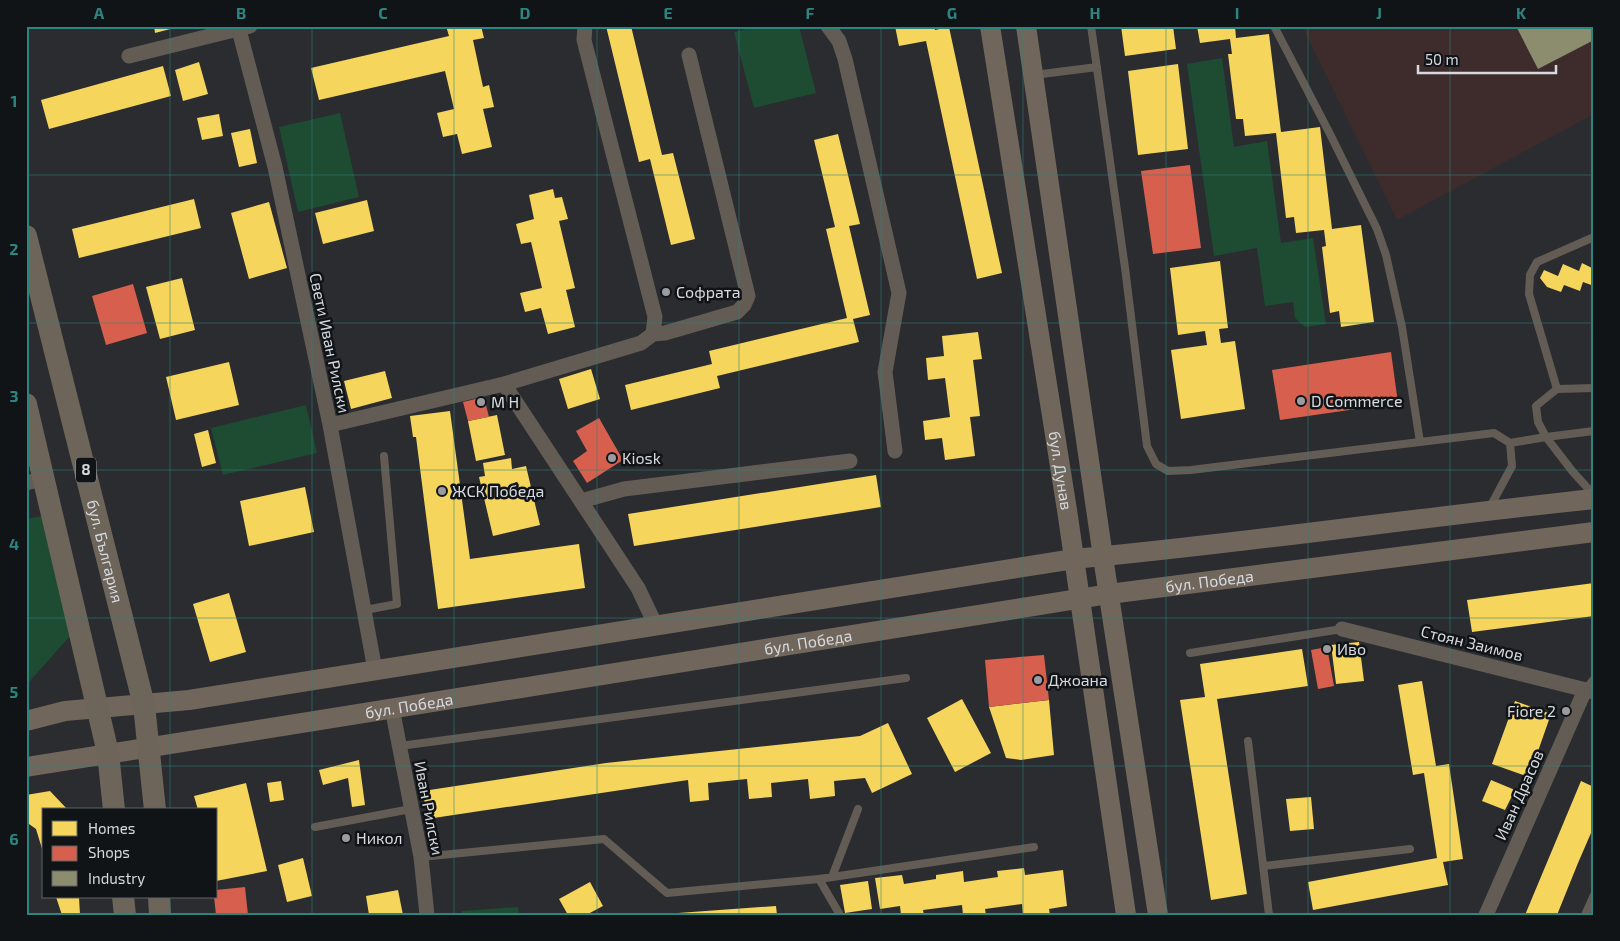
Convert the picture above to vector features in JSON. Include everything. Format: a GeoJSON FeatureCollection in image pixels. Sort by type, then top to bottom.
{"type":"FeatureCollection","features":[{"type":"Feature","properties":{"kind":"main road","name":"бул. Дунав"},"geometry":{"type":"LineString","coordinates":[[990,26],[1080,598],[1126,915]]}},
{"type":"Feature","properties":{"kind":"main road","name":"бул. Дунав"},"geometry":{"type":"LineString","coordinates":[[1026,26],[1103,557],[1158,915]]}},
{"type":"Feature","properties":{"kind":"main road","name":"бул. България"},"geometry":{"type":"LineString","coordinates":[[26,236],[103,535],[144,705],[150,746],[155,808]]}},
{"type":"Feature","properties":{"kind":"main road"},"geometry":{"type":"LineString","coordinates":[[26,404],[36,480],[98,708],[108,753],[114,808]]}},
{"type":"Feature","properties":{"kind":"main road"},"geometry":{"type":"LineString","coordinates":[[26,721],[65,711],[189,700],[1074,559],[1594,499]]}},
{"type":"Feature","properties":{"kind":"main road","name":"бул. Победа"},"geometry":{"type":"LineString","coordinates":[[26,767],[1080,598],[1594,532]]}},
{"type":"Feature","properties":{"kind":"main road"},"geometry":{"type":"LineString","coordinates":[[123,898],[125,915]]}},
{"type":"Feature","properties":{"kind":"main road"},"geometry":{"type":"LineString","coordinates":[[159,898],[160,915]]}},
{"type":"Feature","properties":{"kind":"street"},"geometry":{"type":"LineString","coordinates":[[330,425],[504,384],[642,343],[652,334],[655,318],[584,40],[585,26]]}},
{"type":"Feature","properties":{"kind":"street"},"geometry":{"type":"LineString","coordinates":[[828,26],[839,41],[845,59],[900,293],[885,372],[896,451]]}},
{"type":"Feature","properties":{"kind":"street"},"geometry":{"type":"LineString","coordinates":[[128,56],[242,27]]}},
{"type":"Feature","properties":{"kind":"street","name":"Свети Иван Рилски"},"geometry":{"type":"LineString","coordinates":[[242,27],[275,167],[330,425],[375,670]]}},
{"type":"Feature","properties":{"kind":"street"},"geometry":{"type":"LineString","coordinates":[[652,334],[665,333],[737,312],[744,305],[748,296],[689,56]]}},
{"type":"Feature","properties":{"kind":"street"},"geometry":{"type":"LineString","coordinates":[[504,384],[638,588],[656,626]]}},
{"type":"Feature","properties":{"kind":"street"},"geometry":{"type":"LineString","coordinates":[[581,501],[624,489],[850,461]]}},
{"type":"Feature","properties":{"kind":"street","name":"Стоян Заимов"},"geometry":{"type":"LineString","coordinates":[[1342,629],[1591,687]]}},
{"type":"Feature","properties":{"kind":"street","name":"Иван Драсов"},"geometry":{"type":"LineString","coordinates":[[1486,915],[1591,687]]}},
{"type":"Feature","properties":{"kind":"street","name":"Иван Рилски"},"geometry":{"type":"LineString","coordinates":[[392,708],[421,857],[427,915]]}},
{"type":"Feature","properties":{"kind":"lane"},"geometry":{"type":"LineString","coordinates":[[1091,26],[1125,268],[1147,446],[1156,464],[1168,471],[1191,470],[1494,433],[1510,442],[1594,431]]}},
{"type":"Feature","properties":{"kind":"lane"},"geometry":{"type":"LineString","coordinates":[[1274,26],[1373,220],[1386,255],[1402,327],[1420,442]]}},
{"type":"Feature","properties":{"kind":"lane"},"geometry":{"type":"LineString","coordinates":[[1034,75],[1097,67]]}},
{"type":"Feature","properties":{"kind":"lane"},"geometry":{"type":"LineString","coordinates":[[1557,389],[1529,294],[1530,275],[1537,262],[1594,237]]}},
{"type":"Feature","properties":{"kind":"lane"},"geometry":{"type":"LineString","coordinates":[[1594,388],[1557,389],[1536,406],[1538,422],[1546,437],[1594,496]]}},
{"type":"Feature","properties":{"kind":"lane"},"geometry":{"type":"LineString","coordinates":[[1488,510],[1512,466],[1510,442]]}},
{"type":"Feature","properties":{"kind":"lane"},"geometry":{"type":"LineString","coordinates":[[365,610],[397,604],[384,456]]}},
{"type":"Feature","properties":{"kind":"lane"},"geometry":{"type":"LineString","coordinates":[[1190,653],[1342,629]]}},
{"type":"Feature","properties":{"kind":"lane"},"geometry":{"type":"LineString","coordinates":[[400,746],[906,678]]}},
{"type":"Feature","properties":{"kind":"lane"},"geometry":{"type":"LineString","coordinates":[[1248,741],[1269,915]]}},
{"type":"Feature","properties":{"kind":"lane"},"geometry":{"type":"LineString","coordinates":[[315,826],[412,809]]}},
{"type":"Feature","properties":{"kind":"lane"},"geometry":{"type":"LineString","coordinates":[[832,877],[858,809]]}},
{"type":"Feature","properties":{"kind":"lane"},"geometry":{"type":"LineString","coordinates":[[421,857],[604,839],[667,893],[819,879],[1034,847]]}},
{"type":"Feature","properties":{"kind":"lane"},"geometry":{"type":"LineString","coordinates":[[1264,866],[1410,848]]}},
{"type":"Feature","properties":{"kind":"lane"},"geometry":{"type":"LineString","coordinates":[[819,879],[840,915]]}},
{"type":"Feature","properties":{"kind":"lane"},"geometry":{"type":"LineString","coordinates":[[1585,915],[1594,895]]}},
{"type":"Feature","properties":{"kind":"shaded area"},"geometry":{"type":"Polygon","coordinates":[[[1302,26],[1594,26],[1594,114],[1397,220],[1302,26]]]}},
{"type":"Feature","properties":{"kind":"green space"},"geometry":{"type":"Polygon","coordinates":[[[758,26],[799,26],[816,93],[754,108],[734,32],[758,26]]]}},
{"type":"Feature","properties":{"kind":"green space"},"geometry":{"type":"Polygon","coordinates":[[[1222,58],[1234,147],[1267,141],[1281,243],[1313,238],[1326,324],[1305,327],[1295,318],[1293,302],[1265,306],[1257,248],[1214,256],[1187,64],[1222,58]]]}},
{"type":"Feature","properties":{"kind":"green space"},"geometry":{"type":"Polygon","coordinates":[[[340,113],[359,197],[298,212],[279,127],[340,113]]]}},
{"type":"Feature","properties":{"kind":"green space"},"geometry":{"type":"Polygon","coordinates":[[[306,405],[317,453],[223,475],[211,428],[306,405]]]}},
{"type":"Feature","properties":{"kind":"green space"},"geometry":{"type":"Polygon","coordinates":[[[43,516],[71,635],[29,682],[26,682],[26,519],[43,516]]]}},
{"type":"Feature","properties":{"kind":"green space"},"geometry":{"type":"Polygon","coordinates":[[[518,907],[519,915],[462,915],[462,911],[518,907]]]}},
{"type":"Feature","properties":{"kind":"building: Homes"},"geometry":{"type":"Polygon","coordinates":[[[154,26],[178,26],[178,27],[155,33],[154,26]]]}},
{"type":"Feature","properties":{"kind":"building: Homes"},"geometry":{"type":"Polygon","coordinates":[[[446,26],[481,26],[484,38],[473,40],[483,87],[489,85],[494,107],[483,109],[492,147],[462,154],[457,134],[443,137],[437,113],[454,109],[445,71],[319,100],[311,68],[449,36],[446,26]]]}},
{"type":"Feature","properties":{"kind":"building: Homes"},"geometry":{"type":"Polygon","coordinates":[[[606,26],[631,26],[662,155],[673,153],[695,239],[671,245],[650,159],[639,162],[606,26]]]}},
{"type":"Feature","properties":{"kind":"building: Homes"},"geometry":{"type":"Polygon","coordinates":[[[895,26],[934,26],[935,30],[949,27],[1002,273],[977,279],[926,41],[899,46],[895,26]]]}},
{"type":"Feature","properties":{"kind":"building: Homes"},"geometry":{"type":"Polygon","coordinates":[[[1121,26],[1173,26],[1176,49],[1125,56],[1121,26]]]}},
{"type":"Feature","properties":{"kind":"building: Homes"},"geometry":{"type":"Polygon","coordinates":[[[1197,26],[1235,26],[1236,38],[1269,34],[1281,132],[1320,127],[1332,229],[1361,225],[1374,322],[1341,327],[1339,311],[1330,313],[1322,247],[1326,246],[1324,230],[1296,233],[1294,217],[1286,218],[1276,133],[1245,136],[1243,119],[1236,119],[1228,54],[1232,54],[1230,39],[1200,43],[1197,26]]]}},
{"type":"Feature","properties":{"kind":"building: Homes"},"geometry":{"type":"Polygon","coordinates":[[[199,62],[208,94],[183,101],[175,70],[199,62]]]}},
{"type":"Feature","properties":{"kind":"building: Homes"},"geometry":{"type":"Polygon","coordinates":[[[1178,64],[1188,149],[1138,155],[1128,71],[1178,64]]]}},
{"type":"Feature","properties":{"kind":"building: Homes"},"geometry":{"type":"Polygon","coordinates":[[[163,66],[171,96],[49,129],[41,100],[163,66]]]}},
{"type":"Feature","properties":{"kind":"building: Homes"},"geometry":{"type":"Polygon","coordinates":[[[219,114],[223,136],[202,140],[197,118],[219,114]]]}},
{"type":"Feature","properties":{"kind":"building: Homes"},"geometry":{"type":"Polygon","coordinates":[[[250,129],[257,163],[239,167],[231,133],[250,129]]]}},
{"type":"Feature","properties":{"kind":"building: Homes"},"geometry":{"type":"Polygon","coordinates":[[[838,134],[860,224],[849,226],[870,315],[853,319],[859,342],[717,376],[720,388],[631,410],[625,385],[712,364],[709,351],[847,318],[826,229],[835,227],[814,140],[838,134]]]}},
{"type":"Feature","properties":{"kind":"building: Homes"},"geometry":{"type":"Polygon","coordinates":[[[553,189],[555,198],[562,197],[568,219],[559,221],[575,288],[566,290],[575,327],[548,334],[541,308],[525,312],[520,293],[542,288],[531,242],[521,244],[516,224],[534,219],[529,195],[553,189]]]}},
{"type":"Feature","properties":{"kind":"building: Homes"},"geometry":{"type":"Polygon","coordinates":[[[194,199],[201,228],[79,258],[72,229],[194,199]]]}},
{"type":"Feature","properties":{"kind":"building: Homes"},"geometry":{"type":"Polygon","coordinates":[[[367,200],[374,231],[323,244],[315,213],[367,200]]]}},
{"type":"Feature","properties":{"kind":"building: Homes"},"geometry":{"type":"Polygon","coordinates":[[[269,202],[287,268],[249,279],[231,213],[269,202]]]}},
{"type":"Feature","properties":{"kind":"building: Homes"},"geometry":{"type":"Polygon","coordinates":[[[1220,261],[1228,328],[1219,329],[1221,343],[1235,341],[1245,409],[1181,419],[1171,350],[1207,345],[1205,331],[1178,335],[1170,268],[1220,261]]]}},
{"type":"Feature","properties":{"kind":"building: Homes"},"geometry":{"type":"Polygon","coordinates":[[[1582,263],[1594,269],[1594,286],[1583,282],[1580,291],[1564,285],[1561,292],[1547,287],[1540,278],[1544,270],[1558,276],[1563,264],[1579,271],[1582,263]]]}},
{"type":"Feature","properties":{"kind":"building: Homes"},"geometry":{"type":"Polygon","coordinates":[[[182,278],[195,330],[160,339],[146,287],[182,278]]]}},
{"type":"Feature","properties":{"kind":"building: Homes"},"geometry":{"type":"Polygon","coordinates":[[[978,332],[982,359],[973,360],[980,416],[970,417],[975,456],[945,460],[942,438],[925,440],[923,421],[950,417],[945,378],[928,380],[926,358],[944,356],[942,336],[978,332]]]}},
{"type":"Feature","properties":{"kind":"building: Homes"},"geometry":{"type":"Polygon","coordinates":[[[229,362],[239,405],[176,420],[166,377],[229,362]]]}},
{"type":"Feature","properties":{"kind":"building: Homes"},"geometry":{"type":"Polygon","coordinates":[[[591,369],[600,399],[568,409],[559,379],[591,369]]]}},
{"type":"Feature","properties":{"kind":"building: Homes"},"geometry":{"type":"Polygon","coordinates":[[[385,371],[392,398],[351,409],[344,381],[385,371]]]}},
{"type":"Feature","properties":{"kind":"building: Homes","name":"ЖСК Победа"},"geometry":{"type":"Polygon","coordinates":[[[450,411],[470,559],[579,544],[585,588],[438,609],[416,437],[413,437],[410,416],[450,411]]]}},
{"type":"Feature","properties":{"kind":"building: Homes"},"geometry":{"type":"Polygon","coordinates":[[[497,415],[505,455],[476,461],[468,421],[497,415]]]}},
{"type":"Feature","properties":{"kind":"building: Homes"},"geometry":{"type":"Polygon","coordinates":[[[208,430],[216,463],[202,467],[194,434],[208,430]]]}},
{"type":"Feature","properties":{"kind":"building: Homes"},"geometry":{"type":"Polygon","coordinates":[[[511,458],[512,469],[526,466],[540,525],[493,536],[479,477],[485,476],[483,463],[511,458]]]}},
{"type":"Feature","properties":{"kind":"building: Homes"},"geometry":{"type":"Polygon","coordinates":[[[876,475],[881,507],[634,546],[628,514],[876,475]]]}},
{"type":"Feature","properties":{"kind":"building: Homes"},"geometry":{"type":"Polygon","coordinates":[[[305,487],[314,532],[249,546],[240,501],[305,487]]]}},
{"type":"Feature","properties":{"kind":"building: Homes"},"geometry":{"type":"Polygon","coordinates":[[[1594,583],[1594,616],[1472,632],[1467,600],[1594,583]]]}},
{"type":"Feature","properties":{"kind":"building: Homes"},"geometry":{"type":"Polygon","coordinates":[[[229,593],[246,652],[210,662],[193,604],[229,593]]]}},
{"type":"Feature","properties":{"kind":"building: Homes"},"geometry":{"type":"Polygon","coordinates":[[[1359,642],[1364,681],[1336,684],[1331,645],[1359,642]]]}},
{"type":"Feature","properties":{"kind":"building: Homes"},"geometry":{"type":"Polygon","coordinates":[[[1302,649],[1308,686],[1217,699],[1247,894],[1211,900],[1180,700],[1205,697],[1200,664],[1302,649]]]}},
{"type":"Feature","properties":{"kind":"building: Homes"},"geometry":{"type":"Polygon","coordinates":[[[1422,681],[1436,766],[1449,764],[1463,859],[1443,862],[1448,885],[1313,910],[1308,882],[1437,858],[1424,773],[1413,775],[1398,685],[1422,681]]]}},
{"type":"Feature","properties":{"kind":"building: Homes"},"geometry":{"type":"Polygon","coordinates":[[[962,699],[991,753],[955,772],[927,718],[962,699]]]}},
{"type":"Feature","properties":{"kind":"building: Homes"},"geometry":{"type":"Polygon","coordinates":[[[1049,700],[1054,755],[1021,760],[1006,758],[989,707],[1049,700]]]}},
{"type":"Feature","properties":{"kind":"building: Homes"},"geometry":{"type":"Polygon","coordinates":[[[1515,701],[1551,714],[1529,777],[1492,764],[1515,701]]]}},
{"type":"Feature","properties":{"kind":"building: Homes"},"geometry":{"type":"Polygon","coordinates":[[[888,723],[912,774],[872,793],[865,778],[834,781],[835,796],[810,799],[808,779],[771,783],[772,797],[749,799],[747,779],[708,783],[709,800],[690,802],[688,780],[427,819],[423,791],[606,763],[860,736],[888,723]]]}},
{"type":"Feature","properties":{"kind":"building: Homes"},"geometry":{"type":"Polygon","coordinates":[[[359,760],[365,805],[352,807],[348,778],[323,785],[319,770],[359,760]]]}},
{"type":"Feature","properties":{"kind":"building: Homes"},"geometry":{"type":"Polygon","coordinates":[[[1491,780],[1515,790],[1505,810],[1482,801],[1491,780]]]}},
{"type":"Feature","properties":{"kind":"building: Homes"},"geometry":{"type":"Polygon","coordinates":[[[281,781],[284,800],[270,802],[267,783],[281,781]]]}},
{"type":"Feature","properties":{"kind":"building: Homes"},"geometry":{"type":"Polygon","coordinates":[[[1581,781],[1594,787],[1594,826],[1557,915],[1525,915],[1581,781]]]}},
{"type":"Feature","properties":{"kind":"building: Homes"},"geometry":{"type":"Polygon","coordinates":[[[246,783],[267,871],[218,881],[218,808],[197,808],[194,796],[246,783]]]}},
{"type":"Feature","properties":{"kind":"building: Homes"},"geometry":{"type":"Polygon","coordinates":[[[50,791],[66,808],[42,808],[42,849],[36,829],[26,824],[26,795],[50,791]]]}},
{"type":"Feature","properties":{"kind":"building: Homes"},"geometry":{"type":"Polygon","coordinates":[[[1311,797],[1314,829],[1290,831],[1286,799],[1311,797]]]}},
{"type":"Feature","properties":{"kind":"building: Homes"},"geometry":{"type":"Polygon","coordinates":[[[303,858],[312,896],[287,902],[278,865],[303,858]]]}},
{"type":"Feature","properties":{"kind":"building: Homes"},"geometry":{"type":"Polygon","coordinates":[[[1024,868],[1025,875],[1063,870],[1067,906],[1049,909],[1050,915],[1023,915],[1022,904],[985,909],[986,915],[963,915],[962,905],[923,910],[924,915],[901,915],[900,906],[880,909],[875,878],[902,875],[904,884],[936,879],[936,875],[963,871],[964,882],[998,877],[997,871],[1024,868]]]}},
{"type":"Feature","properties":{"kind":"building: Homes"},"geometry":{"type":"Polygon","coordinates":[[[868,881],[872,909],[845,913],[840,885],[868,881]]]}},
{"type":"Feature","properties":{"kind":"building: Homes"},"geometry":{"type":"Polygon","coordinates":[[[590,882],[603,906],[586,915],[568,915],[559,899],[590,882]]]}},
{"type":"Feature","properties":{"kind":"building: Homes"},"geometry":{"type":"Polygon","coordinates":[[[398,890],[403,915],[369,915],[366,896],[398,890]]]}},
{"type":"Feature","properties":{"kind":"building: Homes"},"geometry":{"type":"Polygon","coordinates":[[[56,898],[79,898],[80,915],[62,915],[56,898]]]}},
{"type":"Feature","properties":{"kind":"building: Homes"},"geometry":{"type":"Polygon","coordinates":[[[776,906],[777,915],[678,915],[678,913],[776,906]]]}},
{"type":"Feature","properties":{"kind":"building: Shops"},"geometry":{"type":"Polygon","coordinates":[[[1190,165],[1201,248],[1153,254],[1141,171],[1190,165]]]}},
{"type":"Feature","properties":{"kind":"building: Shops"},"geometry":{"type":"Polygon","coordinates":[[[133,284],[147,333],[106,345],[92,296],[133,284]]]}},
{"type":"Feature","properties":{"kind":"building: Shops"},"geometry":{"type":"Polygon","coordinates":[[[1391,352],[1398,403],[1280,420],[1272,370],[1391,352]]]}},
{"type":"Feature","properties":{"kind":"building: Shops"},"geometry":{"type":"Polygon","coordinates":[[[484,397],[489,417],[468,421],[463,402],[484,397]]]}},
{"type":"Feature","properties":{"kind":"building: Shops"},"geometry":{"type":"Polygon","coordinates":[[[599,418],[623,460],[587,483],[573,461],[587,451],[576,431],[599,418]]]}},
{"type":"Feature","properties":{"kind":"building: Shops"},"geometry":{"type":"Polygon","coordinates":[[[1327,647],[1334,686],[1318,689],[1311,650],[1327,647]]]}},
{"type":"Feature","properties":{"kind":"building: Shops"},"geometry":{"type":"Polygon","coordinates":[[[1044,655],[1049,700],[989,707],[985,660],[1044,655]]]}},
{"type":"Feature","properties":{"kind":"building: Shops"},"geometry":{"type":"Polygon","coordinates":[[[245,887],[248,915],[216,915],[214,898],[218,898],[218,890],[245,887]]]}},
{"type":"Feature","properties":{"kind":"building: Industry"},"geometry":{"type":"Polygon","coordinates":[[[1516,26],[1594,26],[1594,40],[1538,69],[1516,26]]]}},
{"type":"Feature","properties":{"kind":"place","name":"Софрата"},"geometry":{"type":"Point","coordinates":[666,292]}},
{"type":"Feature","properties":{"kind":"place","name":"D Commerce"},"geometry":{"type":"Point","coordinates":[1301,401]}},
{"type":"Feature","properties":{"kind":"place","name":"М Н"},"geometry":{"type":"Point","coordinates":[481,402]}},
{"type":"Feature","properties":{"kind":"place","name":"Kiosk"},"geometry":{"type":"Point","coordinates":[612,458]}},
{"type":"Feature","properties":{"kind":"place","name":"ЖСК Победа"},"geometry":{"type":"Point","coordinates":[442,491]}},
{"type":"Feature","properties":{"kind":"place","name":"Иво"},"geometry":{"type":"Point","coordinates":[1327,649]}},
{"type":"Feature","properties":{"kind":"place","name":"Джоана"},"geometry":{"type":"Point","coordinates":[1038,680]}},
{"type":"Feature","properties":{"kind":"place","name":"Fiore 2"},"geometry":{"type":"Point","coordinates":[1566,711]}},
{"type":"Feature","properties":{"kind":"place","name":"Никол"},"geometry":{"type":"Point","coordinates":[346,838]}}]}
